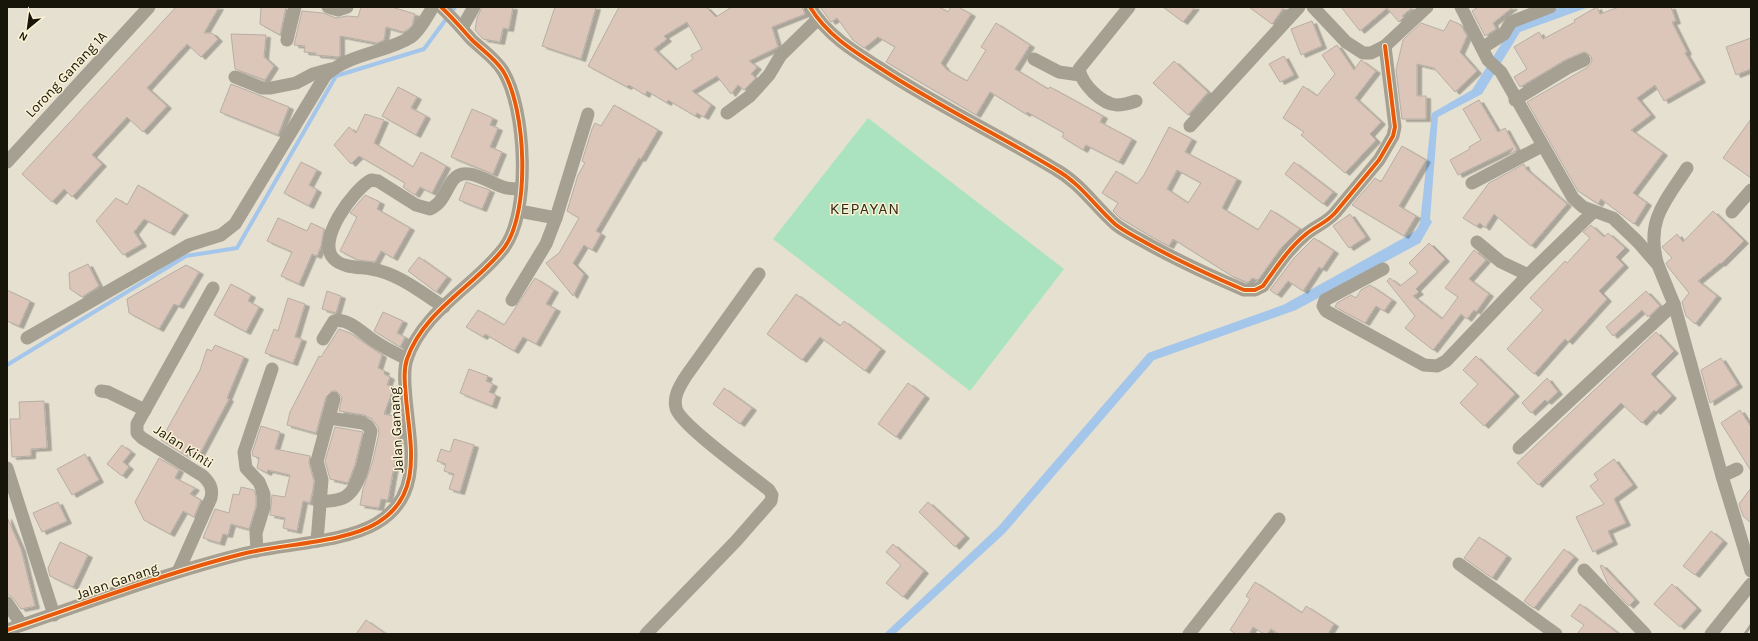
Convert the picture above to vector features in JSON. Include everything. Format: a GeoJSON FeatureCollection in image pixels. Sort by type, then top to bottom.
{"type":"FeatureCollection","features":[{"type":"Feature","properties":{"kind":"street","name":"Lorong Ganang 1A"},"geometry":{"type":"LineString","coordinates":[[7,162],[149,7]]}},
{"type":"Feature","properties":{"kind":"street"},"geometry":{"type":"LineString","coordinates":[[287,40],[295,7]]}},
{"type":"Feature","properties":{"kind":"street"},"geometry":{"type":"LineString","coordinates":[[328,7],[338,10],[347,7]]}},
{"type":"Feature","properties":{"kind":"street"},"geometry":{"type":"LineString","coordinates":[[235,77],[262,88],[271,88],[296,83],[313,74],[333,69],[355,58],[411,37],[433,7]]}},
{"type":"Feature","properties":{"kind":"street","name":"Jalan Ganang"},"geometry":{"type":"LineString","coordinates":[[7,630],[178,572],[257,551],[317,541],[352,533],[377,523],[395,510],[406,492],[411,466],[405,380],[407,359],[411,349],[428,323],[503,249],[512,233],[519,211],[521,189],[520,133],[508,84],[499,66],[441,7]]}},
{"type":"Feature","properties":{"kind":"street"},"geometry":{"type":"LineString","coordinates":[[459,25],[474,7]]}},
{"type":"Feature","properties":{"kind":"street"},"geometry":{"type":"LineString","coordinates":[[810,7],[818,19],[834,36],[851,50],[908,87],[968,122],[987,129],[1069,177],[1089,195],[1115,224],[1160,251],[1244,290],[1254,290],[1263,286],[1299,240],[1328,220],[1335,213],[1390,145],[1395,127],[1386,46]]}},
{"type":"Feature","properties":{"kind":"street"},"geometry":{"type":"LineString","coordinates":[[1129,7],[1081,64],[1079,69],[1080,75],[1100,98],[1108,103],[1117,105],[1136,101]]}},
{"type":"Feature","properties":{"kind":"street"},"geometry":{"type":"LineString","coordinates":[[1190,126],[1299,7]]}},
{"type":"Feature","properties":{"kind":"street"},"geometry":{"type":"LineString","coordinates":[[1313,7],[1346,42],[1360,51],[1372,53],[1386,46],[1428,7]]}},
{"type":"Feature","properties":{"kind":"street"},"geometry":{"type":"LineString","coordinates":[[1462,7],[1486,54],[1501,72],[1515,100],[1573,198],[1583,207],[1612,218],[1638,242],[1658,265]]}},
{"type":"Feature","properties":{"kind":"street"},"geometry":{"type":"LineString","coordinates":[[1486,54],[1504,34],[1511,22],[1550,7]]}},
{"type":"Feature","properties":{"kind":"street"},"geometry":{"type":"LineString","coordinates":[[726,113],[750,96],[769,75],[781,56],[818,19]]}},
{"type":"Feature","properties":{"kind":"street"},"geometry":{"type":"LineString","coordinates":[[1034,59],[1059,72],[1080,75]]}},
{"type":"Feature","properties":{"kind":"street"},"geometry":{"type":"LineString","coordinates":[[1515,100],[1569,67],[1584,60]]}},
{"type":"Feature","properties":{"kind":"street"},"geometry":{"type":"LineString","coordinates":[[27,338],[189,245],[221,235],[229,230],[235,224],[322,79],[333,69]]}},
{"type":"Feature","properties":{"kind":"street"},"geometry":{"type":"LineString","coordinates":[[512,300],[546,244],[556,218],[588,114]]}},
{"type":"Feature","properties":{"kind":"street"},"geometry":{"type":"LineString","coordinates":[[1472,184],[1542,146]]}},
{"type":"Feature","properties":{"kind":"street"},"geometry":{"type":"LineString","coordinates":[[1687,168],[1659,212],[1653,230],[1653,246],[1658,265],[1674,304],[1722,476],[1751,571]]}},
{"type":"Feature","properties":{"kind":"street"},"geometry":{"type":"LineString","coordinates":[[444,307],[406,282],[389,274],[372,269],[342,264],[334,259],[329,251],[330,239],[343,209],[361,187],[371,180],[378,181],[416,204],[430,208],[441,201],[453,180],[464,174],[482,178],[503,187],[521,189]]}},
{"type":"Feature","properties":{"kind":"street"},"geometry":{"type":"LineString","coordinates":[[1732,212],[1751,190]]}},
{"type":"Feature","properties":{"kind":"street"},"geometry":{"type":"LineString","coordinates":[[519,211],[556,218]]}},
{"type":"Feature","properties":{"kind":"street"},"geometry":{"type":"LineString","coordinates":[[1383,269],[1325,300],[1323,306],[1326,311],[1424,365],[1437,366],[1446,361],[1528,276],[1593,212]]}},
{"type":"Feature","properties":{"kind":"street"},"geometry":{"type":"LineString","coordinates":[[1477,242],[1501,262],[1528,276]]}},
{"type":"Feature","properties":{"kind":"street"},"geometry":{"type":"LineString","coordinates":[[646,634],[736,541],[771,501],[772,495],[769,490],[691,427],[678,414],[676,407],[678,391],[686,376],[759,274]]}},
{"type":"Feature","properties":{"kind":"street","name":"Jalan Kinti"},"geometry":{"type":"LineString","coordinates":[[178,572],[211,498],[212,491],[210,483],[203,476],[142,438],[137,432],[137,424],[213,288]]}},
{"type":"Feature","properties":{"kind":"street"},"geometry":{"type":"LineString","coordinates":[[1520,448],[1674,304]]}},
{"type":"Feature","properties":{"kind":"street"},"geometry":{"type":"LineString","coordinates":[[323,339],[334,321],[340,320],[359,329],[372,340],[407,359]]}},
{"type":"Feature","properties":{"kind":"street"},"geometry":{"type":"LineString","coordinates":[[257,551],[256,533],[264,508],[264,494],[259,482],[246,468],[244,452],[272,368]]}},
{"type":"Feature","properties":{"kind":"street"},"geometry":{"type":"LineString","coordinates":[[100,391],[115,395],[145,410]]}},
{"type":"Feature","properties":{"kind":"street"},"geometry":{"type":"LineString","coordinates":[[317,541],[322,480],[317,461],[334,399]]}},
{"type":"Feature","properties":{"kind":"street"},"geometry":{"type":"LineString","coordinates":[[320,502],[344,498],[351,492],[363,468],[371,431],[368,426],[363,423],[329,418]]}},
{"type":"Feature","properties":{"kind":"street"},"geometry":{"type":"LineString","coordinates":[[7,468],[54,615]]}},
{"type":"Feature","properties":{"kind":"street"},"geometry":{"type":"LineString","coordinates":[[1722,476],[1737,469]]}},
{"type":"Feature","properties":{"kind":"street"},"geometry":{"type":"LineString","coordinates":[[1189,634],[1278,520]]}},
{"type":"Feature","properties":{"kind":"street"},"geometry":{"type":"LineString","coordinates":[[1459,564],[1556,634]]}},
{"type":"Feature","properties":{"kind":"street"},"geometry":{"type":"LineString","coordinates":[[1584,570],[1645,634]]}},
{"type":"Feature","properties":{"kind":"street"},"geometry":{"type":"LineString","coordinates":[[1711,634],[1751,584]]}},
{"type":"Feature","properties":{"kind":"street"},"geometry":{"type":"LineString","coordinates":[[7,603],[22,625]]}},
{"type":"Feature","properties":{"kind":"green space"},"geometry":{"type":"Polygon","coordinates":[[[868,118],[1064,269],[970,391],[773,239],[868,118]]]}},
{"type":"Feature","properties":{"kind":"water"},"geometry":{"type":"Polygon","coordinates":[[[1561,7],[1589,7],[1520,32],[1482,94],[1438,117],[1430,219],[1432,222],[1420,243],[1296,310],[1154,360],[1005,533],[895,634],[884,634],[998,527],[1148,353],[1283,305],[1416,230],[1420,223],[1432,113],[1472,90],[1514,24],[1561,7]]]}},
{"type":"Feature","properties":{"kind":"building"},"geometry":{"type":"Polygon","coordinates":[[[176,7],[219,7],[204,33],[212,33],[218,39],[201,57],[187,44],[147,88],[167,106],[143,132],[127,117],[92,155],[102,164],[72,197],[64,189],[52,202],[22,174],[176,7]]]}},
{"type":"Feature","properties":{"kind":"building"},"geometry":{"type":"Polygon","coordinates":[[[261,7],[286,7],[280,35],[260,24],[261,7]]]}},
{"type":"Feature","properties":{"kind":"building"},"geometry":{"type":"Polygon","coordinates":[[[361,7],[392,7],[415,14],[412,26],[407,30],[403,32],[386,27],[384,40],[377,43],[340,36],[340,56],[338,57],[316,55],[316,53],[304,52],[305,46],[294,45],[302,11],[323,13],[336,18],[347,16],[358,17],[361,7]]]}},
{"type":"Feature","properties":{"kind":"building"},"geometry":{"type":"Polygon","coordinates":[[[482,7],[513,7],[509,29],[503,28],[500,42],[483,39],[475,30],[477,18],[482,7]]]}},
{"type":"Feature","properties":{"kind":"building"},"geometry":{"type":"Polygon","coordinates":[[[555,7],[596,7],[581,59],[542,46],[555,7]]]}},
{"type":"Feature","properties":{"kind":"building"},"geometry":{"type":"Polygon","coordinates":[[[619,7],[706,7],[716,17],[732,7],[802,7],[805,14],[772,27],[778,47],[749,61],[757,67],[751,74],[756,78],[744,90],[738,85],[731,94],[717,76],[692,91],[711,105],[704,117],[697,113],[695,116],[668,100],[667,103],[647,91],[645,95],[629,85],[627,87],[588,66],[619,7]],[[687,22],[664,36],[667,39],[654,49],[676,70],[693,59],[691,55],[702,49],[687,22]]]}},
{"type":"Feature","properties":{"kind":"building"},"geometry":{"type":"Polygon","coordinates":[[[820,7],[939,7],[948,12],[951,7],[958,7],[971,14],[941,63],[947,70],[967,81],[986,50],[981,47],[996,23],[1030,45],[1015,69],[1048,89],[1050,87],[1103,116],[1100,122],[1132,139],[1119,162],[1086,145],[1083,150],[1062,137],[1064,133],[1027,112],[1026,114],[990,92],[976,115],[886,62],[895,47],[878,37],[864,48],[853,40],[837,18],[831,22],[820,7]]]}},
{"type":"Feature","properties":{"kind":"building"},"geometry":{"type":"Polygon","coordinates":[[[1163,7],[1195,7],[1183,22],[1163,7]]]}},
{"type":"Feature","properties":{"kind":"building"},"geometry":{"type":"Polygon","coordinates":[[[1249,7],[1284,7],[1272,24],[1249,7]]]}},
{"type":"Feature","properties":{"kind":"building"},"geometry":{"type":"Polygon","coordinates":[[[1341,7],[1413,7],[1402,16],[1404,17],[1399,22],[1387,8],[1360,31],[1341,7]]]}},
{"type":"Feature","properties":{"kind":"building"},"geometry":{"type":"Polygon","coordinates":[[[1478,7],[1513,7],[1493,23],[1496,29],[1485,36],[1472,11],[1478,7]]]}},
{"type":"Feature","properties":{"kind":"building"},"geometry":{"type":"Polygon","coordinates":[[[1597,7],[1600,14],[1619,7],[1671,7],[1676,21],[1672,22],[1687,52],[1685,53],[1701,80],[1664,101],[1655,85],[1637,98],[1651,115],[1631,130],[1663,153],[1633,193],[1647,203],[1634,224],[1601,199],[1598,204],[1578,191],[1527,102],[1588,67],[1592,61],[1591,56],[1585,52],[1581,53],[1565,60],[1520,87],[1514,77],[1527,69],[1514,47],[1539,32],[1543,39],[1575,22],[1574,20],[1597,7]]]}},
{"type":"Feature","properties":{"kind":"building"},"geometry":{"type":"Polygon","coordinates":[[[1450,20],[1461,25],[1467,36],[1460,52],[1477,71],[1455,92],[1434,68],[1417,64],[1417,96],[1426,96],[1426,119],[1402,119],[1396,70],[1403,40],[1421,23],[1444,31],[1450,20]]]}},
{"type":"Feature","properties":{"kind":"building"},"geometry":{"type":"Polygon","coordinates":[[[1312,21],[1322,46],[1301,55],[1291,29],[1312,21]]]}},
{"type":"Feature","properties":{"kind":"building"},"geometry":{"type":"Polygon","coordinates":[[[231,34],[266,35],[264,57],[274,66],[265,80],[235,69],[231,34]]]}},
{"type":"Feature","properties":{"kind":"building"},"geometry":{"type":"Polygon","coordinates":[[[1751,38],[1751,69],[1736,75],[1726,47],[1751,38]]]}},
{"type":"Feature","properties":{"kind":"building"},"geometry":{"type":"Polygon","coordinates":[[[1337,45],[1354,70],[1361,60],[1376,71],[1355,98],[1381,122],[1370,134],[1376,140],[1345,173],[1301,135],[1304,132],[1283,118],[1303,86],[1317,96],[1335,74],[1322,55],[1337,45]]]}},
{"type":"Feature","properties":{"kind":"building"},"geometry":{"type":"Polygon","coordinates":[[[1284,56],[1294,75],[1280,82],[1269,64],[1284,56]]]}},
{"type":"Feature","properties":{"kind":"building"},"geometry":{"type":"Polygon","coordinates":[[[1174,61],[1208,92],[1188,115],[1153,83],[1174,61]]]}},
{"type":"Feature","properties":{"kind":"building"},"geometry":{"type":"Polygon","coordinates":[[[231,84],[289,107],[278,135],[220,112],[231,84]]]}},
{"type":"Feature","properties":{"kind":"building"},"geometry":{"type":"Polygon","coordinates":[[[398,87],[417,97],[411,108],[426,116],[416,135],[382,116],[398,87]]]}},
{"type":"Feature","properties":{"kind":"building"},"geometry":{"type":"Polygon","coordinates":[[[1479,100],[1498,132],[1505,128],[1517,150],[1509,155],[1513,148],[1458,175],[1450,160],[1470,149],[1469,147],[1481,140],[1463,109],[1479,100]]]}},
{"type":"Feature","properties":{"kind":"building"},"geometry":{"type":"Polygon","coordinates":[[[614,105],[658,130],[641,159],[639,158],[596,231],[601,234],[592,250],[584,245],[573,263],[584,274],[573,296],[546,263],[559,253],[579,218],[567,211],[578,175],[585,163],[582,161],[595,123],[601,126],[614,105]]]}},
{"type":"Feature","properties":{"kind":"building"},"geometry":{"type":"Polygon","coordinates":[[[472,109],[493,118],[490,125],[498,128],[490,147],[502,152],[493,174],[451,157],[472,109]]]}},
{"type":"Feature","properties":{"kind":"building"},"geometry":{"type":"Polygon","coordinates":[[[365,114],[384,120],[374,143],[413,167],[421,152],[446,166],[432,193],[420,187],[415,195],[403,187],[405,183],[359,156],[351,164],[334,145],[349,127],[356,133],[365,114]]]}},
{"type":"Feature","properties":{"kind":"building"},"geometry":{"type":"Polygon","coordinates":[[[1751,119],[1751,178],[1723,158],[1751,119]]]}},
{"type":"Feature","properties":{"kind":"building"},"geometry":{"type":"Polygon","coordinates":[[[1169,127],[1192,139],[1185,152],[1237,179],[1222,208],[1258,230],[1271,210],[1300,229],[1281,248],[1258,280],[1252,278],[1249,282],[1246,282],[1232,276],[1173,239],[1169,246],[1157,240],[1120,218],[1113,211],[1118,203],[1102,193],[1116,171],[1137,184],[1144,175],[1169,127]],[[1177,170],[1167,189],[1188,203],[1201,183],[1177,170]]]}},
{"type":"Feature","properties":{"kind":"building"},"geometry":{"type":"Polygon","coordinates":[[[1402,146],[1426,160],[1399,206],[1416,216],[1404,236],[1352,205],[1375,178],[1381,182],[1402,146]]]}},
{"type":"Feature","properties":{"kind":"building"},"geometry":{"type":"Polygon","coordinates":[[[301,162],[317,170],[309,185],[317,190],[309,206],[284,193],[301,162]]]}},
{"type":"Feature","properties":{"kind":"building"},"geometry":{"type":"Polygon","coordinates":[[[1294,162],[1333,192],[1323,204],[1285,174],[1294,162]]]}},
{"type":"Feature","properties":{"kind":"building"},"geometry":{"type":"Polygon","coordinates":[[[1524,164],[1526,169],[1567,204],[1531,246],[1494,214],[1485,228],[1480,223],[1476,226],[1463,218],[1489,183],[1524,164]]]}},
{"type":"Feature","properties":{"kind":"building"},"geometry":{"type":"Polygon","coordinates":[[[466,182],[490,190],[482,209],[459,200],[466,182]]]}},
{"type":"Feature","properties":{"kind":"building"},"geometry":{"type":"Polygon","coordinates":[[[138,185],[184,213],[170,233],[144,219],[134,232],[142,244],[123,255],[96,221],[116,198],[127,205],[138,185]]]}},
{"type":"Feature","properties":{"kind":"building"},"geometry":{"type":"Polygon","coordinates":[[[365,195],[380,202],[377,209],[410,228],[393,258],[381,251],[375,262],[358,260],[340,251],[357,217],[350,213],[365,195]]]}},
{"type":"Feature","properties":{"kind":"building"},"geometry":{"type":"Polygon","coordinates":[[[1713,211],[1744,241],[1721,264],[1720,263],[1698,281],[1717,296],[1695,324],[1686,316],[1682,302],[1689,293],[1668,267],[1666,263],[1672,258],[1662,247],[1677,234],[1683,242],[1713,211]]]}},
{"type":"Feature","properties":{"kind":"building"},"geometry":{"type":"Polygon","coordinates":[[[1350,214],[1366,237],[1349,248],[1333,226],[1350,214]]]}},
{"type":"Feature","properties":{"kind":"building"},"geometry":{"type":"Polygon","coordinates":[[[278,218],[307,231],[311,223],[324,229],[321,246],[317,256],[312,254],[299,284],[281,276],[292,252],[267,241],[278,218]]]}},
{"type":"Feature","properties":{"kind":"building"},"geometry":{"type":"Polygon","coordinates":[[[1591,225],[1604,237],[1608,233],[1625,248],[1616,257],[1624,265],[1599,291],[1607,299],[1568,342],[1565,339],[1534,374],[1507,349],[1543,310],[1530,298],[1565,261],[1567,263],[1590,238],[1583,232],[1591,225]]]}},
{"type":"Feature","properties":{"kind":"building"},"geometry":{"type":"Polygon","coordinates":[[[1314,238],[1334,251],[1322,269],[1319,267],[1303,291],[1288,281],[1277,295],[1270,290],[1294,258],[1314,238]]]}},
{"type":"Feature","properties":{"kind":"building"},"geometry":{"type":"Polygon","coordinates":[[[1429,243],[1445,259],[1416,289],[1419,292],[1413,296],[1442,319],[1458,297],[1445,288],[1474,250],[1486,260],[1469,279],[1489,294],[1476,312],[1474,310],[1467,319],[1461,314],[1433,350],[1405,328],[1415,316],[1387,281],[1390,278],[1400,286],[1418,272],[1409,263],[1429,243]]]}},
{"type":"Feature","properties":{"kind":"building"},"geometry":{"type":"Polygon","coordinates":[[[419,257],[447,277],[436,292],[408,271],[419,257]]]}},
{"type":"Feature","properties":{"kind":"building"},"geometry":{"type":"Polygon","coordinates":[[[88,264],[99,286],[82,297],[70,289],[69,273],[88,264]]]}},
{"type":"Feature","properties":{"kind":"building"},"geometry":{"type":"Polygon","coordinates":[[[186,265],[199,272],[179,306],[174,304],[159,329],[129,313],[127,299],[186,265]]]}},
{"type":"Feature","properties":{"kind":"building"},"geometry":{"type":"Polygon","coordinates":[[[535,278],[554,290],[546,304],[556,309],[536,344],[523,337],[514,351],[485,334],[483,337],[466,327],[478,310],[504,325],[535,278]]]}},
{"type":"Feature","properties":{"kind":"building"},"geometry":{"type":"Polygon","coordinates":[[[231,284],[251,295],[248,301],[259,307],[246,332],[214,315],[231,284]]]}},
{"type":"Feature","properties":{"kind":"building"},"geometry":{"type":"Polygon","coordinates":[[[1370,285],[1392,300],[1384,311],[1376,306],[1365,323],[1335,307],[1337,303],[1351,295],[1356,298],[1361,290],[1370,285]]]}},
{"type":"Feature","properties":{"kind":"building"},"geometry":{"type":"Polygon","coordinates":[[[7,290],[30,301],[19,326],[7,321],[7,290]]]}},
{"type":"Feature","properties":{"kind":"building"},"geometry":{"type":"Polygon","coordinates":[[[327,291],[341,296],[336,313],[322,309],[327,291]]]}},
{"type":"Feature","properties":{"kind":"building"},"geometry":{"type":"Polygon","coordinates":[[[1646,291],[1660,306],[1648,317],[1642,310],[1613,336],[1606,327],[1646,291]]]}},
{"type":"Feature","properties":{"kind":"building"},"geometry":{"type":"Polygon","coordinates":[[[796,294],[840,326],[844,321],[881,349],[865,371],[820,337],[802,360],[767,334],[796,294]]]}},
{"type":"Feature","properties":{"kind":"building"},"geometry":{"type":"Polygon","coordinates":[[[288,298],[305,304],[295,337],[302,339],[293,363],[265,353],[274,329],[278,331],[288,298]]]}},
{"type":"Feature","properties":{"kind":"building"},"geometry":{"type":"Polygon","coordinates":[[[383,312],[403,321],[397,333],[405,337],[400,347],[374,331],[383,312]]]}},
{"type":"Feature","properties":{"kind":"building"},"geometry":{"type":"Polygon","coordinates":[[[339,329],[350,333],[382,355],[378,368],[385,371],[384,374],[390,377],[387,385],[394,387],[384,414],[400,417],[401,426],[388,500],[381,499],[379,508],[360,505],[379,433],[378,427],[372,419],[364,415],[339,411],[342,397],[336,391],[332,391],[326,397],[316,433],[287,425],[290,412],[319,356],[321,357],[339,329]]]}},
{"type":"Feature","properties":{"kind":"building"},"geometry":{"type":"Polygon","coordinates":[[[1656,332],[1674,351],[1651,374],[1672,396],[1656,412],[1654,410],[1642,423],[1621,403],[1538,485],[1517,463],[1656,332]]]}},
{"type":"Feature","properties":{"kind":"building"},"geometry":{"type":"Polygon","coordinates":[[[215,345],[244,357],[227,398],[229,399],[197,459],[187,453],[186,456],[161,440],[200,370],[207,349],[212,351],[215,345]]]}},
{"type":"Feature","properties":{"kind":"building"},"geometry":{"type":"Polygon","coordinates":[[[1476,356],[1515,394],[1484,426],[1460,403],[1478,384],[1463,370],[1476,356]]]}},
{"type":"Feature","properties":{"kind":"building"},"geometry":{"type":"Polygon","coordinates":[[[1721,358],[1738,385],[1710,403],[1701,370],[1721,358]]]}},
{"type":"Feature","properties":{"kind":"building"},"geometry":{"type":"Polygon","coordinates":[[[469,369],[488,376],[486,381],[493,384],[489,392],[496,395],[492,406],[460,393],[469,369]]]}},
{"type":"Feature","properties":{"kind":"building"},"geometry":{"type":"Polygon","coordinates":[[[1547,378],[1558,392],[1547,402],[1545,400],[1531,413],[1522,403],[1547,378]]]}},
{"type":"Feature","properties":{"kind":"building"},"geometry":{"type":"Polygon","coordinates":[[[908,383],[925,396],[896,437],[878,424],[908,383]]]}},
{"type":"Feature","properties":{"kind":"building"},"geometry":{"type":"Polygon","coordinates":[[[724,388],[752,408],[740,424],[713,404],[724,388]]]}},
{"type":"Feature","properties":{"kind":"building"},"geometry":{"type":"Polygon","coordinates":[[[44,401],[47,448],[31,449],[31,456],[12,457],[10,419],[20,419],[19,402],[44,401]]]}},
{"type":"Feature","properties":{"kind":"building"},"geometry":{"type":"Polygon","coordinates":[[[1740,410],[1751,427],[1751,471],[1721,423],[1740,410]]]}},
{"type":"Feature","properties":{"kind":"building"},"geometry":{"type":"Polygon","coordinates":[[[261,426],[280,432],[275,449],[310,456],[309,463],[314,481],[313,489],[310,503],[303,501],[297,531],[283,528],[285,518],[270,515],[272,495],[285,497],[290,475],[268,470],[267,473],[257,468],[259,458],[253,456],[252,453],[261,426]]]}},
{"type":"Feature","properties":{"kind":"building"},"geometry":{"type":"Polygon","coordinates":[[[335,427],[363,432],[355,465],[348,483],[330,479],[325,461],[335,427]]]}},
{"type":"Feature","properties":{"kind":"building"},"geometry":{"type":"Polygon","coordinates":[[[454,439],[474,445],[460,492],[449,489],[454,474],[444,471],[446,464],[437,461],[441,449],[450,452],[454,439]]]}},
{"type":"Feature","properties":{"kind":"building"},"geometry":{"type":"Polygon","coordinates":[[[122,445],[131,452],[123,462],[129,467],[122,476],[107,464],[122,445]]]}},
{"type":"Feature","properties":{"kind":"building"},"geometry":{"type":"Polygon","coordinates":[[[85,454],[99,480],[72,495],[57,469],[85,454]]]}},
{"type":"Feature","properties":{"kind":"building"},"geometry":{"type":"Polygon","coordinates":[[[159,458],[179,470],[175,478],[195,488],[190,494],[201,500],[194,517],[183,511],[170,534],[144,520],[135,502],[159,458]]]}},
{"type":"Feature","properties":{"kind":"building"},"geometry":{"type":"Polygon","coordinates":[[[1614,459],[1633,485],[1614,499],[1626,523],[1608,531],[1613,542],[1593,552],[1576,517],[1604,504],[1590,486],[1598,480],[1594,474],[1614,459]]]}},
{"type":"Feature","properties":{"kind":"building"},"geometry":{"type":"Polygon","coordinates":[[[241,487],[254,490],[256,496],[256,506],[249,529],[231,524],[228,535],[223,534],[220,543],[203,538],[215,509],[229,513],[233,494],[239,495],[241,487]]]}},
{"type":"Feature","properties":{"kind":"building"},"geometry":{"type":"Polygon","coordinates":[[[1751,488],[1751,523],[1743,516],[1739,504],[1751,488]]]}},
{"type":"Feature","properties":{"kind":"building"},"geometry":{"type":"Polygon","coordinates":[[[58,502],[67,521],[42,532],[33,513],[58,502]]]}},
{"type":"Feature","properties":{"kind":"building"},"geometry":{"type":"Polygon","coordinates":[[[928,502],[965,536],[955,547],[919,512],[928,502]]]}},
{"type":"Feature","properties":{"kind":"building"},"geometry":{"type":"Polygon","coordinates":[[[7,517],[21,549],[35,606],[21,609],[13,598],[7,594],[7,517]]]}},
{"type":"Feature","properties":{"kind":"building"},"geometry":{"type":"Polygon","coordinates":[[[1711,531],[1723,541],[1695,575],[1683,566],[1711,531]]]}},
{"type":"Feature","properties":{"kind":"building"},"geometry":{"type":"Polygon","coordinates":[[[1479,537],[1507,556],[1492,578],[1464,558],[1479,537]]]}},
{"type":"Feature","properties":{"kind":"building"},"geometry":{"type":"Polygon","coordinates":[[[60,542],[88,555],[73,587],[50,576],[48,568],[60,542]]]}},
{"type":"Feature","properties":{"kind":"building"},"geometry":{"type":"Polygon","coordinates":[[[893,544],[924,571],[903,597],[886,583],[901,565],[886,552],[893,544]]]}},
{"type":"Feature","properties":{"kind":"building"},"geometry":{"type":"Polygon","coordinates":[[[1564,549],[1574,557],[1534,608],[1524,601],[1564,549]]]}},
{"type":"Feature","properties":{"kind":"building"},"geometry":{"type":"Polygon","coordinates":[[[1602,565],[1635,600],[1629,606],[1608,584],[1600,566],[1602,565]]]}},
{"type":"Feature","properties":{"kind":"building"},"geometry":{"type":"Polygon","coordinates":[[[1255,582],[1302,613],[1306,606],[1334,624],[1328,634],[1279,634],[1271,629],[1267,634],[1264,634],[1253,627],[1249,634],[1236,634],[1230,630],[1250,599],[1246,596],[1255,582]]]}},
{"type":"Feature","properties":{"kind":"building"},"geometry":{"type":"Polygon","coordinates":[[[1672,584],[1697,608],[1680,627],[1654,604],[1672,584]]]}},
{"type":"Feature","properties":{"kind":"building"},"geometry":{"type":"Polygon","coordinates":[[[1580,604],[1619,634],[1577,634],[1584,625],[1571,616],[1580,604]]]}},
{"type":"Feature","properties":{"kind":"building"},"geometry":{"type":"Polygon","coordinates":[[[366,620],[386,634],[356,634],[366,620]]]}},
{"type":"Feature","properties":{"kind":"waterway"},"geometry":{"type":"LineString","coordinates":[[7,365],[186,256],[237,248],[336,76],[424,49],[455,7]]}},
{"type":"Feature","properties":{"kind":"railway"},"geometry":{"type":"LineString","coordinates":[[1745,634],[1751,625]]}},
{"type":"Feature","properties":{"kind":"cycle path"},"geometry":{"type":"LineString","coordinates":[[7,630],[153,580],[212,562],[242,554],[330,539],[363,530],[377,523],[392,511],[402,498],[408,483],[411,467],[410,433],[405,378],[407,359],[415,342],[437,313],[479,275],[504,248],[513,232],[522,186],[521,134],[517,109],[511,88],[503,71],[496,62],[471,39],[441,7]]}},
{"type":"Feature","properties":{"kind":"cycle path"},"geometry":{"type":"LineString","coordinates":[[810,7],[824,26],[841,42],[901,82],[1064,175],[1072,181],[1107,217],[1121,228],[1153,247],[1205,273],[1244,290],[1255,290],[1263,286],[1293,246],[1335,213],[1379,160],[1393,136],[1395,127],[1385,46]]}},
{"type":"Feature","properties":{"kind":"district","name":"KEPAYAN"},"geometry":{"type":"Point","coordinates":[865,208]}}]}
